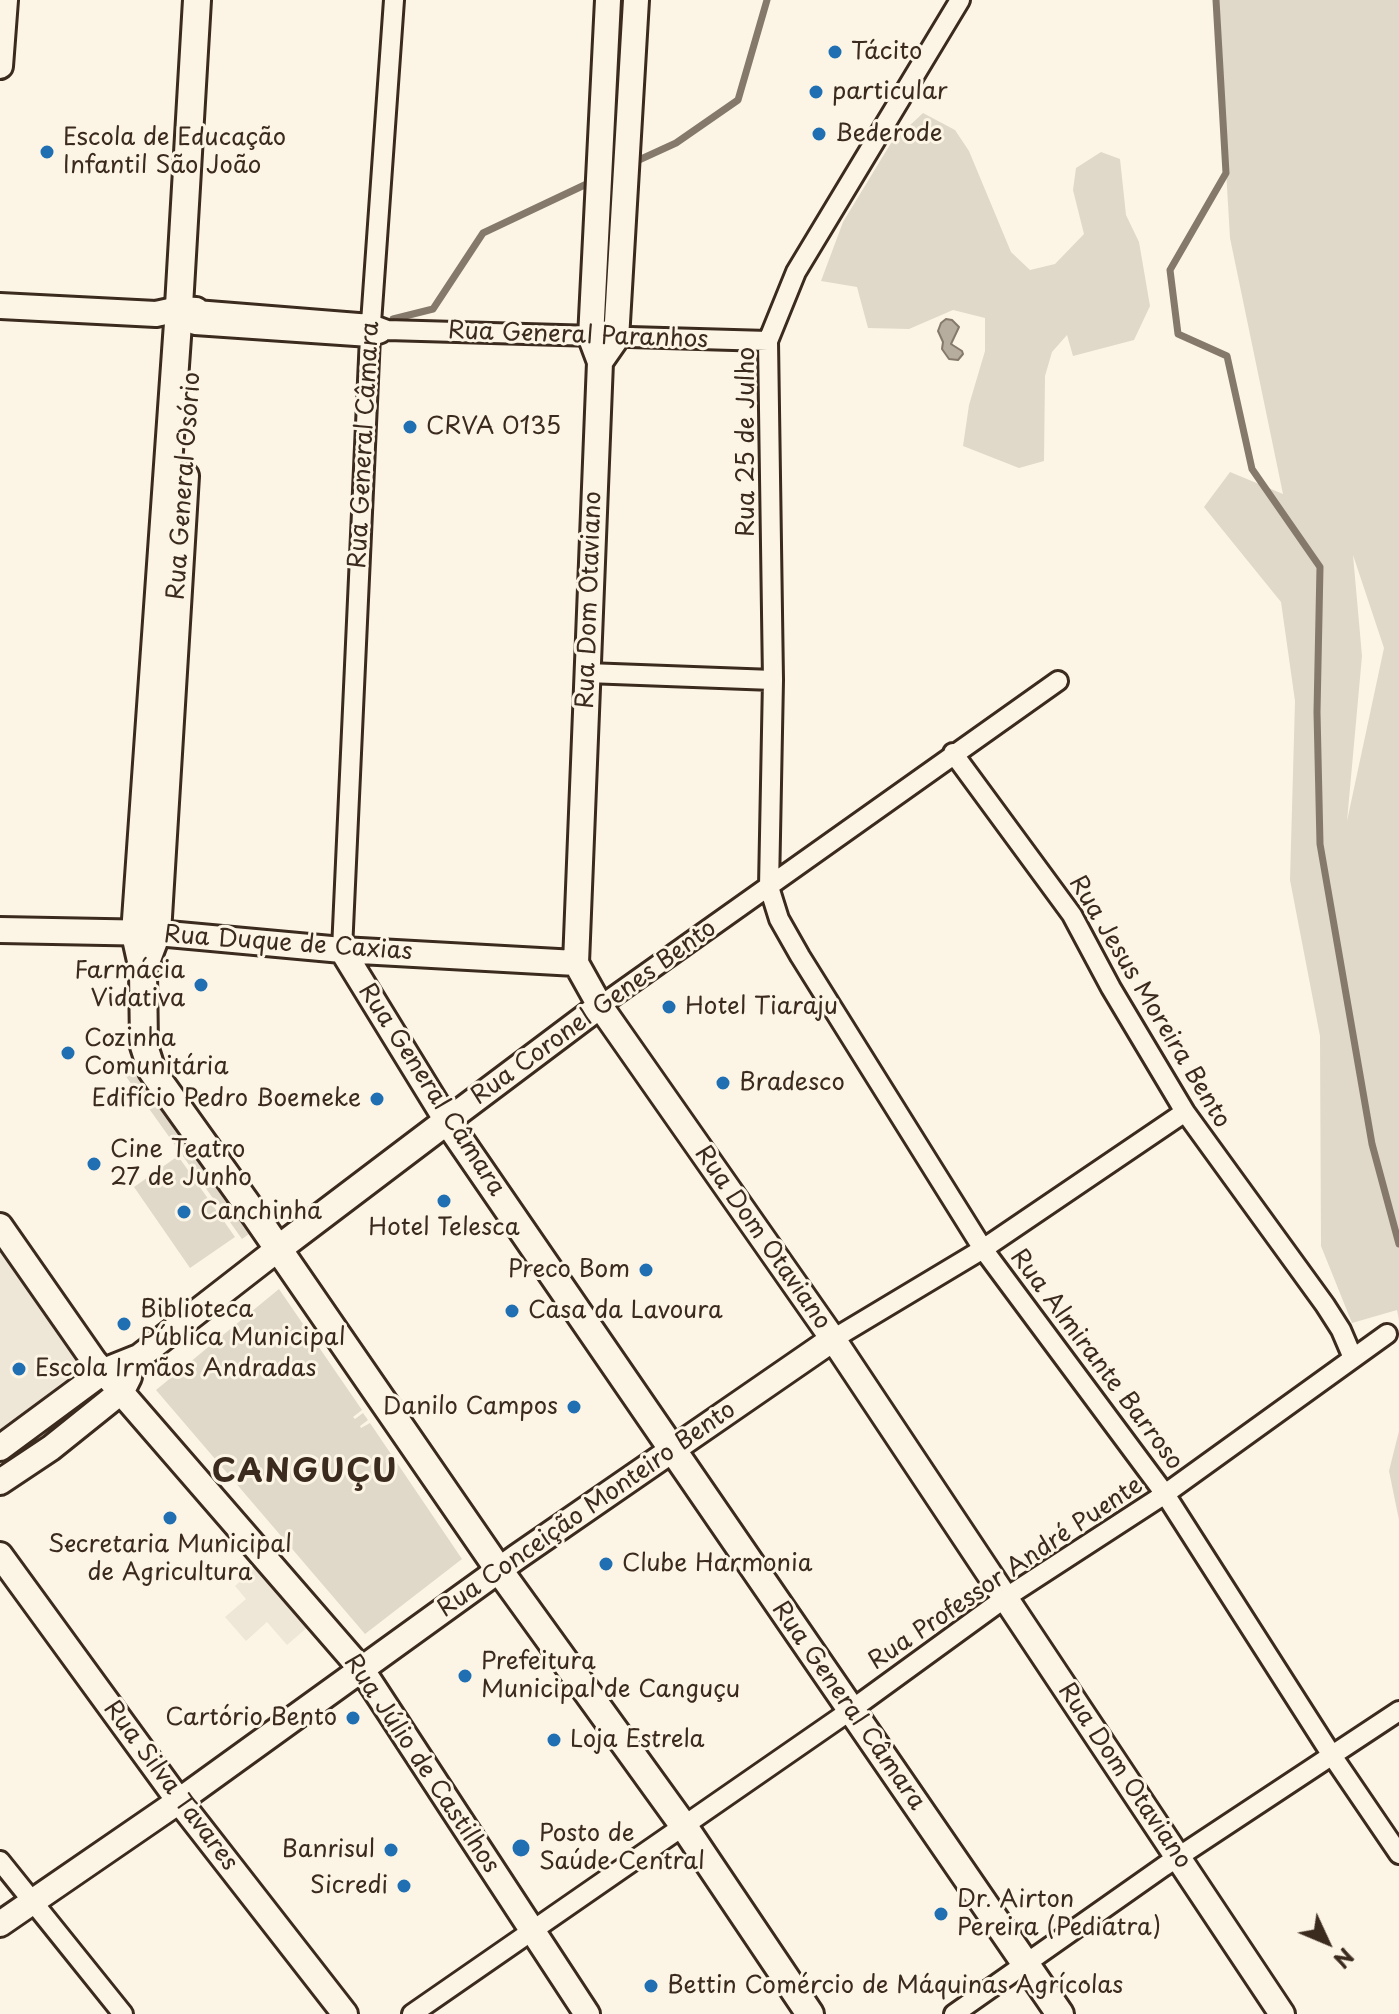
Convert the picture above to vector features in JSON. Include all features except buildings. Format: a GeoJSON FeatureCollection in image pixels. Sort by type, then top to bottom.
{"type":"FeatureCollection","features":[{"type":"Feature","properties":{"kind":"main road","name":"Rua General Osório"},"geometry":{"type":"LineString","coordinates":[[197,0],[143,970],[144,1046],[152,1071],[499,1570],[683,1825],[810,2014]]}},
{"type":"Feature","properties":{"kind":"main road","name":"Rua General Osório"},"geometry":{"type":"LineString","coordinates":[[181,316],[214,0]]}},
{"type":"Feature","properties":{"kind":"main road","name":"Rua Coronel Genes Bento"},"geometry":{"type":"LineString","coordinates":[[278,1249],[447,1121]]}},
{"type":"Feature","properties":{"kind":"main road","name":"Rua General Câmara"},"geometry":{"type":"LineString","coordinates":[[447,1121],[1060,2014]]}},
{"type":"Feature","properties":{"kind":"street"},"geometry":{"type":"LineString","coordinates":[[0,66],[5,0]]}},
{"type":"Feature","properties":{"kind":"street","name":"Rua General Câmara"},"geometry":{"type":"LineString","coordinates":[[394,0],[342,950],[447,1121]]}},
{"type":"Feature","properties":{"kind":"street","name":"Rua Dom Otaviano"},"geometry":{"type":"LineString","coordinates":[[608,0],[591,338],[600,362],[576,963],[600,1006],[833,1339],[1282,2014]]}},
{"type":"Feature","properties":{"kind":"street"},"geometry":{"type":"LineString","coordinates":[[600,362],[616,339],[636,0]]}},
{"type":"Feature","properties":{"kind":"street","name":"Rua 25 de Julho"},"geometry":{"type":"LineString","coordinates":[[769,887],[773,680],[768,341],[796,272],[960,0]]}},
{"type":"Feature","properties":{"kind":"street"},"geometry":{"type":"LineString","coordinates":[[606,42],[633,45]]}},
{"type":"Feature","properties":{"kind":"street"},"geometry":{"type":"LineString","coordinates":[[598,202],[624,202]]}},
{"type":"Feature","properties":{"kind":"street","name":"Rua General Paranhos"},"geometry":{"type":"LineString","coordinates":[[0,306],[376,330],[768,341]]}},
{"type":"Feature","properties":{"kind":"street"},"geometry":{"type":"LineString","coordinates":[[587,673],[773,680]]}},
{"type":"Feature","properties":{"kind":"street","name":"Rua Coronel Genes Bento"},"geometry":{"type":"LineString","coordinates":[[447,1121],[600,1006],[1058,681]]}},
{"type":"Feature","properties":{"kind":"street","name":"Rua Jesus Moreira Bento"},"geometry":{"type":"LineString","coordinates":[[953,753],[1072,915],[1111,988],[1185,1112],[1325,1305],[1341,1330],[1353,1358]]}},
{"type":"Feature","properties":{"kind":"street","name":"Rua Almirante Barroso"},"geometry":{"type":"LineString","coordinates":[[769,887],[779,919],[800,956],[983,1249],[1165,1494],[1331,1754],[1399,1854]]}},
{"type":"Feature","properties":{"kind":"street","name":"Rua Duque de Caxias"},"geometry":{"type":"LineString","coordinates":[[0,930],[146,933],[342,950],[576,963]]}},
{"type":"Feature","properties":{"kind":"street","name":"Rua Conceição Monteiro Bento"},"geometry":{"type":"LineString","coordinates":[[0,1924],[179,1801],[499,1570],[833,1339],[983,1249],[1185,1112]]}},
{"type":"Feature","properties":{"kind":"street","name":"Rua Júlio de Castilhos"},"geometry":{"type":"LineString","coordinates":[[0,1226],[47,1297],[104,1371],[362,1670],[587,2014]]}},
{"type":"Feature","properties":{"kind":"street","name":"Rua Coronel Genes Bento"},"geometry":{"type":"LineString","coordinates":[[0,1448],[104,1371],[139,1357],[278,1249]]}},
{"type":"Feature","properties":{"kind":"street","name":"Rua Professor André Puente"},"geometry":{"type":"LineString","coordinates":[[412,2014],[851,1710],[1005,1598],[1165,1494],[1387,1334]]}},
{"type":"Feature","properties":{"kind":"street","name":"Rua Coronel Genes Bento"},"geometry":{"type":"LineString","coordinates":[[0,1482],[51,1448],[122,1391],[139,1357]]}},
{"type":"Feature","properties":{"kind":"street"},"geometry":{"type":"LineString","coordinates":[[33,1423],[51,1448]]}},
{"type":"Feature","properties":{"kind":"street","name":"Rua Silva Tavares"},"geometry":{"type":"LineString","coordinates":[[0,1555],[179,1801],[345,2014]]}},
{"type":"Feature","properties":{"kind":"street"},"geometry":{"type":"LineString","coordinates":[[954,2014],[1178,1857],[1399,1711]]}},
{"type":"Feature","properties":{"kind":"street"},"geometry":{"type":"LineString","coordinates":[[0,1861],[123,2014]]}},
{"type":"Feature","properties":{"kind":"shaded area"},"geometry":{"type":"Polygon","coordinates":[[[1216,0],[1399,0],[1399,1321],[1397,1310],[1352,1323],[1321,1246],[1320,1036],[1290,880],[1295,701],[1281,602],[1204,507],[1230,472],[1283,494],[1230,238],[1216,0]],[[1353,555],[1362,656],[1347,821],[1384,648],[1353,555]]]}},
{"type":"Feature","properties":{"kind":"shaded area"},"geometry":{"type":"Polygon","coordinates":[[[923,113],[955,130],[969,151],[1011,252],[1030,270],[1055,264],[1084,234],[1073,190],[1076,168],[1101,152],[1120,159],[1126,215],[1139,242],[1150,306],[1134,340],[1073,356],[1067,335],[1052,352],[1045,376],[1044,461],[1019,468],[963,446],[969,405],[985,351],[985,318],[953,310],[909,329],[868,328],[857,287],[821,281],[843,222],[891,143],[923,113]]]}},
{"type":"Feature","properties":{"kind":"shaded area"},"geometry":{"type":"Polygon","coordinates":[[[946,319],[959,327],[951,344],[962,351],[958,360],[949,359],[942,349],[943,342],[938,331],[946,319]]]}},
{"type":"Feature","properties":{"kind":"shaded area"},"geometry":{"type":"Polygon","coordinates":[[[129,1066],[249,1234],[242,1239],[125,1075],[129,1066]]]}},
{"type":"Feature","properties":{"kind":"shaded area","name":"Canchinha"},"geometry":{"type":"Polygon","coordinates":[[[178,1156],[235,1237],[190,1268],[134,1187],[178,1156]]]}},
{"type":"Feature","properties":{"kind":"shaded area"},"geometry":{"type":"Polygon","coordinates":[[[0,1237],[85,1367],[0,1432],[0,1237]]]}},
{"type":"Feature","properties":{"kind":"shaded area"},"geometry":{"type":"Polygon","coordinates":[[[279,1289],[362,1410],[353,1417],[355,1419],[363,1413],[368,1420],[361,1428],[370,1423],[462,1559],[365,1634],[156,1390],[279,1289]]]}},
{"type":"Feature","properties":{"kind":"shaded area"},"geometry":{"type":"Polygon","coordinates":[[[1399,1431],[1399,1520],[1389,1471],[1399,1431]]]}},
{"type":"Feature","properties":{"kind":"shaded area"},"geometry":{"type":"Polygon","coordinates":[[[257,1566],[310,1625],[287,1645],[267,1622],[246,1641],[225,1617],[246,1599],[235,1586],[257,1566]]]}},
{"type":"Feature","properties":{"kind":"waterway"},"geometry":{"type":"LineString","coordinates":[[604,176],[676,143],[738,100],[767,0]]}},
{"type":"Feature","properties":{"kind":"waterway"},"geometry":{"type":"LineString","coordinates":[[1216,0],[1226,173],[1170,270],[1178,334],[1227,356],[1252,469],[1320,567],[1317,712],[1320,844],[1372,1144],[1399,1244]]}},
{"type":"Feature","properties":{"kind":"waterway"},"geometry":{"type":"LineString","coordinates":[[393,319],[433,309],[483,233],[593,181]]}},
{"type":"Feature","properties":{"kind":"place","name":"Tácito"},"geometry":{"type":"Point","coordinates":[835,52]}},
{"type":"Feature","properties":{"kind":"place","name":"particular"},"geometry":{"type":"Point","coordinates":[816,92]}},
{"type":"Feature","properties":{"kind":"place","name":"Bederode"},"geometry":{"type":"Point","coordinates":[819,134]}},
{"type":"Feature","properties":{"kind":"place","name":"Escola de Educação Infantil São João"},"geometry":{"type":"Point","coordinates":[47,152]}},
{"type":"Feature","properties":{"kind":"place","name":"CRVA 0135"},"geometry":{"type":"Point","coordinates":[410,427]}},
{"type":"Feature","properties":{"kind":"place","name":"Farmácia Vidativa"},"geometry":{"type":"Point","coordinates":[201,985]}},
{"type":"Feature","properties":{"kind":"place","name":"Hotel Tiaraju"},"geometry":{"type":"Point","coordinates":[669,1007]}},
{"type":"Feature","properties":{"kind":"place","name":"Cozinha Comunitária"},"geometry":{"type":"Point","coordinates":[68,1053]}},
{"type":"Feature","properties":{"kind":"place","name":"Bradesco"},"geometry":{"type":"Point","coordinates":[723,1083]}},
{"type":"Feature","properties":{"kind":"place","name":"Edifício Pedro Boemeke"},"geometry":{"type":"Point","coordinates":[377,1099]}},
{"type":"Feature","properties":{"kind":"place","name":"Cine Teatro 27 de Junho"},"geometry":{"type":"Point","coordinates":[94,1164]}},
{"type":"Feature","properties":{"kind":"place","name":"Hotel Telesca"},"geometry":{"type":"Point","coordinates":[444,1201]}},
{"type":"Feature","properties":{"kind":"place","name":"Canchinha"},"geometry":{"type":"Point","coordinates":[184,1212]}},
{"type":"Feature","properties":{"kind":"place","name":"Preco Bom"},"geometry":{"type":"Point","coordinates":[646,1270]}},
{"type":"Feature","properties":{"kind":"place","name":"Casa da Lavoura"},"geometry":{"type":"Point","coordinates":[512,1311]}},
{"type":"Feature","properties":{"kind":"place","name":"Biblioteca Pública Municipal"},"geometry":{"type":"Point","coordinates":[124,1324]}},
{"type":"Feature","properties":{"kind":"place","name":"Escola Irmãos Andradas"},"geometry":{"type":"Point","coordinates":[19,1369]}},
{"type":"Feature","properties":{"kind":"place","name":"Danilo Campos"},"geometry":{"type":"Point","coordinates":[574,1407]}},
{"type":"Feature","properties":{"kind":"place","name":"Secretaria Municipal de Agricultura"},"geometry":{"type":"Point","coordinates":[170,1518]}},
{"type":"Feature","properties":{"kind":"place","name":"Clube Harmonia"},"geometry":{"type":"Point","coordinates":[606,1564]}},
{"type":"Feature","properties":{"kind":"place","name":"Prefeitura Municipal de Canguçu"},"geometry":{"type":"Point","coordinates":[465,1676]}},
{"type":"Feature","properties":{"kind":"place","name":"Cartório Bento"},"geometry":{"type":"Point","coordinates":[353,1718]}},
{"type":"Feature","properties":{"kind":"place","name":"Loja Estrela"},"geometry":{"type":"Point","coordinates":[554,1740]}},
{"type":"Feature","properties":{"kind":"place","name":"Posto de Saúde Central"},"geometry":{"type":"Point","coordinates":[521,1848]}},
{"type":"Feature","properties":{"kind":"place","name":"Banrisul"},"geometry":{"type":"Point","coordinates":[391,1850]}},
{"type":"Feature","properties":{"kind":"place","name":"Sicredi"},"geometry":{"type":"Point","coordinates":[404,1886]}},
{"type":"Feature","properties":{"kind":"place","name":"Dr. Airton Pereira (Pediatra)"},"geometry":{"type":"Point","coordinates":[941,1914]}},
{"type":"Feature","properties":{"kind":"place","name":"Bettin Comércio de Máquinas Agrícolas"},"geometry":{"type":"Point","coordinates":[651,1986]}},
{"type":"Feature","properties":{"kind":"district","name":"CANGUÇU"},"geometry":{"type":"Point","coordinates":[305,1473]}}]}
